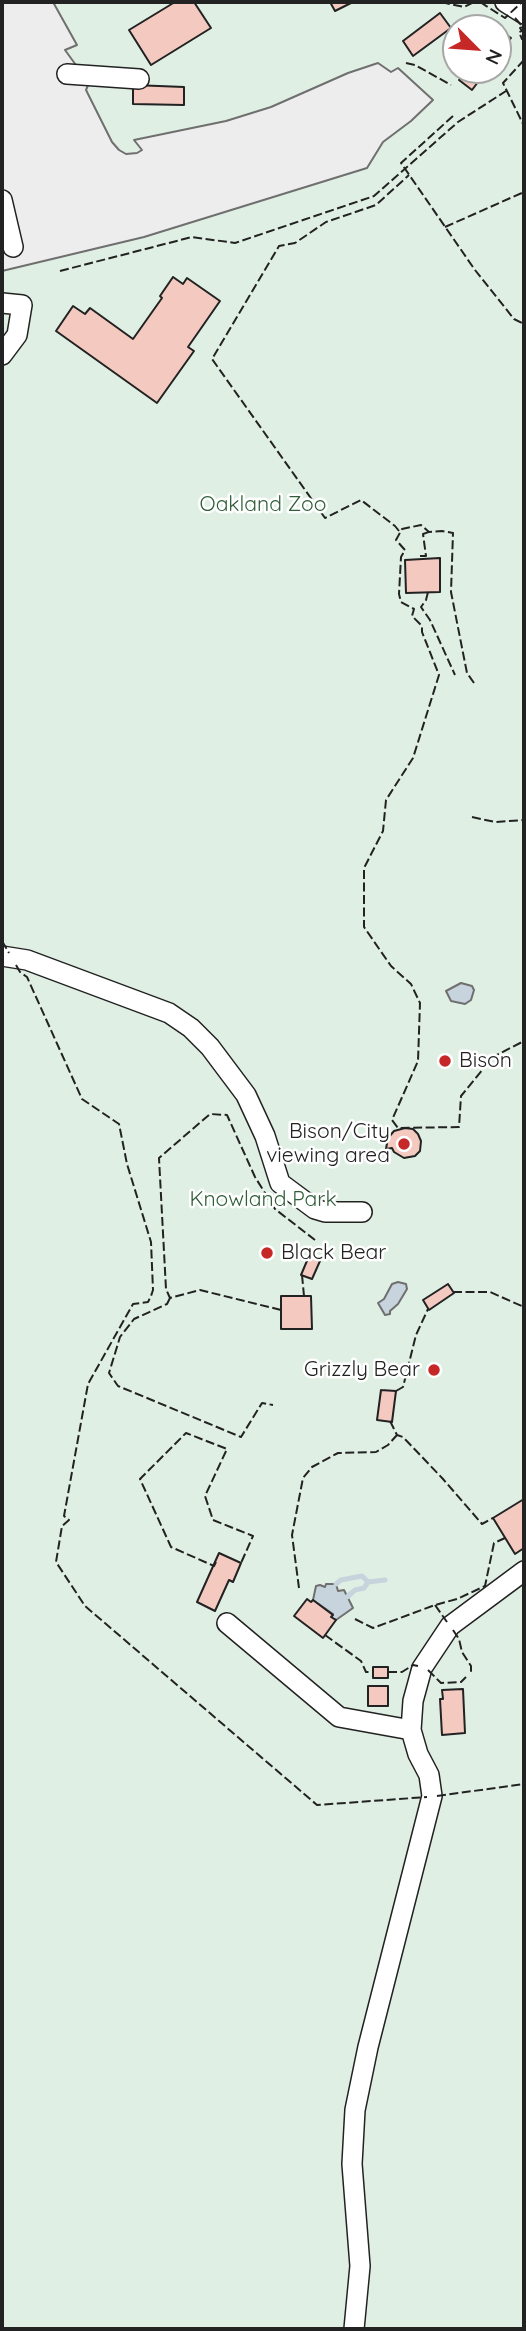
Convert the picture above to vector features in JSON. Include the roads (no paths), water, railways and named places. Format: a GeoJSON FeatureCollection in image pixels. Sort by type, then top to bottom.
{"type":"FeatureCollection","features":[{"type":"Feature","properties":{"kind":"lane"},"geometry":{"type":"LineString","coordinates":[[505,2],[524,14]]}},
{"type":"Feature","properties":{"kind":"lane"},"geometry":{"type":"LineString","coordinates":[[67,74],[139,79]]}},
{"type":"Feature","properties":{"kind":"lane"},"geometry":{"type":"LineString","coordinates":[[2,200],[13,247]]}},
{"type":"Feature","properties":{"kind":"lane"},"geometry":{"type":"LineString","coordinates":[[2,303],[22,305],[17,335],[2,355]]}},
{"type":"Feature","properties":{"kind":"lane"},"geometry":{"type":"LineString","coordinates":[[2,956],[27,960],[169,1013],[191,1028],[211,1047],[246,1095],[265,1136],[280,1183],[315,1209],[325,1212],[362,1212]]}},
{"type":"Feature","properties":{"kind":"lane"},"geometry":{"type":"LineString","coordinates":[[354,2329],[360,2266],[352,2164],[355,2110],[368,2047],[432,1796],[429,1775],[418,1754],[411,1730],[413,1701],[422,1668],[450,1626],[524,1571]]}},
{"type":"Feature","properties":{"kind":"lane"},"geometry":{"type":"LineString","coordinates":[[227,1623],[339,1717],[411,1730]]}},
{"type":"Feature","properties":{"kind":"waterway"},"geometry":{"type":"LineString","coordinates":[[336,1584],[341,1580],[362,1576],[368,1582]]}},
{"type":"Feature","properties":{"kind":"waterway"},"geometry":{"type":"LineString","coordinates":[[347,1597],[355,1590],[364,1588],[368,1582],[385,1580]]}},
{"type":"Feature","properties":{"kind":"place","name":"Bison"},"geometry":{"type":"Point","coordinates":[445,1061]}},
{"type":"Feature","properties":{"kind":"place","name":"Bison/City viewing area"},"geometry":{"type":"Point","coordinates":[404,1144]}},
{"type":"Feature","properties":{"kind":"place","name":"Black Bear"},"geometry":{"type":"Point","coordinates":[267,1253]}},
{"type":"Feature","properties":{"kind":"place","name":"Grizzly Bear"},"geometry":{"type":"Point","coordinates":[434,1370]}},
{"type":"Feature","properties":{"kind":"park label","name":"Oakland Zoo"},"geometry":{"type":"Point","coordinates":[263,505]}},
{"type":"Feature","properties":{"kind":"park label","name":"Knowland Park"},"geometry":{"type":"Point","coordinates":[263,1200]}}]}
